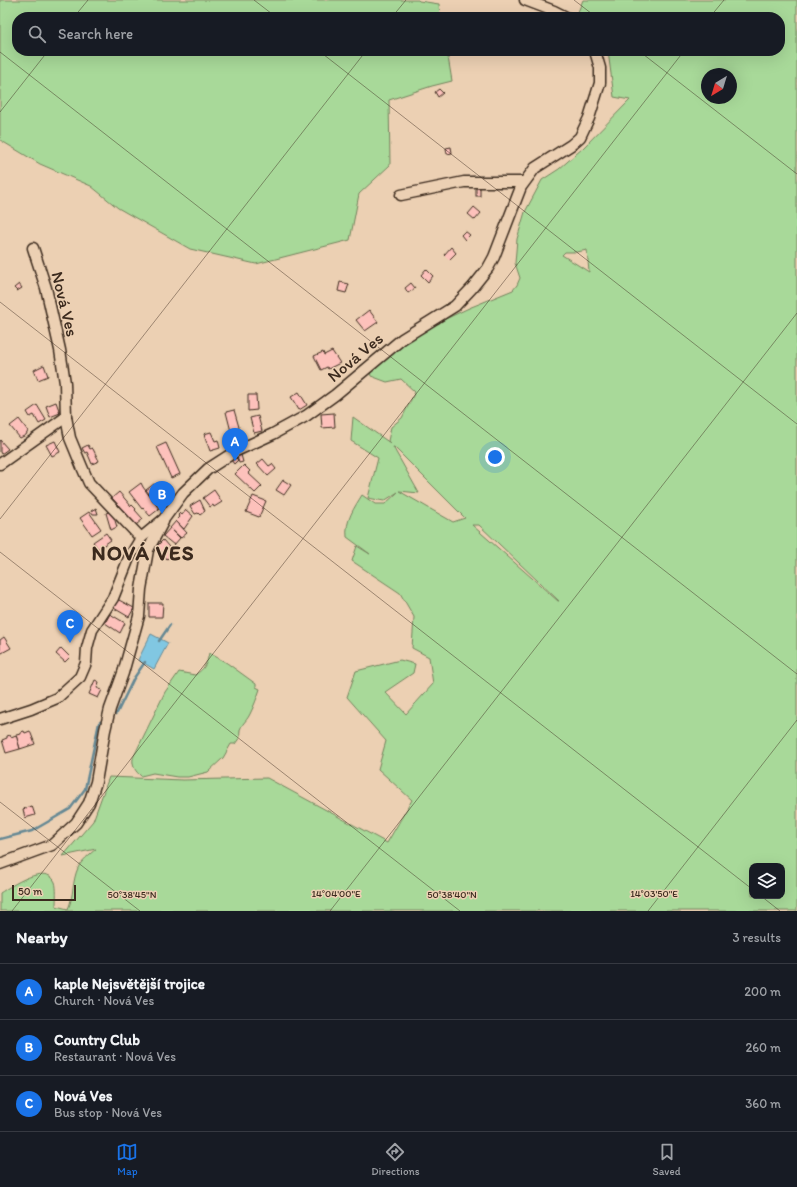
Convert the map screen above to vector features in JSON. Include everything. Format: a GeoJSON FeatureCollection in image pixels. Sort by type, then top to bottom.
{"type":"FeatureCollection","features":[{"type":"Feature","properties":{"kind":"street"},"geometry":{"type":"LineString","coordinates":[[525,0],[556,12]]}},
{"type":"Feature","properties":{"kind":"street","name":"Nová Ves"},"geometry":{"type":"LineString","coordinates":[[0,864],[52,845],[76,823],[89,803],[96,782],[110,710],[123,673],[139,616],[141,589],[148,550],[164,519],[183,493],[208,469],[236,452],[306,416],[335,395],[402,339],[455,306],[488,268],[494,257],[524,182],[535,168],[571,146],[580,137],[592,110],[600,83],[600,68],[596,56]]}},
{"type":"Feature","properties":{"kind":"street"},"geometry":{"type":"LineString","coordinates":[[401,195],[464,182],[524,182]]}},
{"type":"Feature","properties":{"kind":"street","name":"Nová Ves"},"geometry":{"type":"LineString","coordinates":[[33,248],[46,288],[60,350],[65,383],[66,417],[70,438],[90,483],[141,538]]}},
{"type":"Feature","properties":{"kind":"street"},"geometry":{"type":"LineString","coordinates":[[0,464],[66,417]]}},
{"type":"Feature","properties":{"kind":"street","name":"Nová Ves"},"geometry":{"type":"LineString","coordinates":[[0,719],[31,709],[57,698],[80,677],[86,663],[87,648],[92,630],[114,598],[130,558],[141,538],[164,519]]}},
{"type":"Feature","properties":{"kind":"green space"},"geometry":{"type":"Polygon","coordinates":[[[0,0],[418,0],[439,4],[440,12],[12,12],[12,56],[448,56],[452,81],[389,100],[390,165],[359,194],[350,240],[256,264],[190,249],[118,208],[91,186],[40,164],[0,140],[0,0]]]}},
{"type":"Feature","properties":{"kind":"green space"},"geometry":{"type":"Polygon","coordinates":[[[583,0],[797,0],[797,911],[0,911],[0,893],[28,877],[44,874],[51,876],[55,882],[56,906],[68,909],[79,865],[96,849],[63,856],[93,821],[109,777],[183,780],[267,778],[387,843],[412,800],[378,769],[386,741],[347,697],[356,671],[400,660],[415,664],[413,673],[385,692],[406,714],[433,684],[429,657],[412,648],[414,617],[400,593],[352,561],[357,546],[370,554],[347,537],[347,526],[349,520],[362,495],[375,504],[385,504],[398,492],[384,501],[368,498],[378,458],[351,441],[353,417],[390,443],[388,441],[391,427],[402,418],[415,392],[401,379],[387,382],[371,376],[369,367],[433,319],[439,324],[439,322],[469,308],[513,290],[520,278],[515,263],[517,239],[525,212],[542,180],[559,169],[583,148],[630,100],[614,97],[609,56],[785,56],[785,12],[578,12],[583,0]],[[587,250],[565,252],[562,255],[589,272],[587,250]],[[394,447],[419,493],[399,491],[453,522],[465,518],[394,447]],[[472,525],[558,601],[559,601],[479,525],[472,525]]]}},
{"type":"Feature","properties":{"kind":"green space"},"geometry":{"type":"Polygon","coordinates":[[[209,653],[227,663],[256,684],[256,687],[260,689],[250,714],[241,727],[240,737],[235,744],[231,744],[223,758],[208,772],[188,777],[177,777],[153,773],[141,776],[134,768],[133,758],[165,692],[179,672],[195,675],[201,671],[205,666],[209,653]]]}},
{"type":"Feature","properties":{"kind":"water"},"geometry":{"type":"Polygon","coordinates":[[[151,634],[168,643],[154,669],[138,660],[151,634]]]}},
{"type":"Feature","properties":{"kind":"building"},"geometry":{"type":"Polygon","coordinates":[[[439,89],[443,93],[438,97],[435,92],[439,89]]]}},
{"type":"Feature","properties":{"kind":"building"},"geometry":{"type":"Polygon","coordinates":[[[451,147],[452,153],[447,154],[446,148],[451,147]]]}},
{"type":"Feature","properties":{"kind":"building"},"geometry":{"type":"Polygon","coordinates":[[[476,188],[480,188],[480,196],[476,196],[476,188]]]}},
{"type":"Feature","properties":{"kind":"building"},"geometry":{"type":"Polygon","coordinates":[[[474,207],[481,213],[475,220],[468,214],[474,207]]]}},
{"type":"Feature","properties":{"kind":"building"},"geometry":{"type":"Polygon","coordinates":[[[465,231],[470,235],[465,240],[461,235],[465,231]]]}},
{"type":"Feature","properties":{"kind":"building"},"geometry":{"type":"Polygon","coordinates":[[[451,247],[456,253],[449,260],[444,255],[451,247]]]}},
{"type":"Feature","properties":{"kind":"building"},"geometry":{"type":"Polygon","coordinates":[[[426,269],[433,276],[428,282],[421,275],[426,269]]]}},
{"type":"Feature","properties":{"kind":"building"},"geometry":{"type":"Polygon","coordinates":[[[340,282],[349,284],[346,293],[338,291],[340,282]]]}},
{"type":"Feature","properties":{"kind":"building"},"geometry":{"type":"Polygon","coordinates":[[[411,283],[415,288],[408,293],[405,288],[411,283]]]}},
{"type":"Feature","properties":{"kind":"building"},"geometry":{"type":"Polygon","coordinates":[[[19,284],[22,288],[17,291],[14,288],[19,284]]]}},
{"type":"Feature","properties":{"kind":"building"},"geometry":{"type":"Polygon","coordinates":[[[369,310],[378,322],[365,331],[356,320],[369,310]]]}},
{"type":"Feature","properties":{"kind":"building"},"geometry":{"type":"Polygon","coordinates":[[[332,351],[340,363],[328,369],[327,367],[321,370],[314,356],[323,352],[324,355],[332,351]]]}},
{"type":"Feature","properties":{"kind":"building"},"geometry":{"type":"Polygon","coordinates":[[[44,365],[48,376],[38,380],[34,370],[44,365]]]}},
{"type":"Feature","properties":{"kind":"building"},"geometry":{"type":"Polygon","coordinates":[[[299,392],[307,405],[299,410],[291,397],[299,392]]]}},
{"type":"Feature","properties":{"kind":"building"},"geometry":{"type":"Polygon","coordinates":[[[248,395],[256,395],[257,410],[248,411],[248,395]]]}},
{"type":"Feature","properties":{"kind":"building"},"geometry":{"type":"Polygon","coordinates":[[[56,402],[60,413],[50,417],[46,406],[56,402]]]}},
{"type":"Feature","properties":{"kind":"building"},"geometry":{"type":"Polygon","coordinates":[[[37,405],[46,420],[39,424],[34,415],[30,417],[27,412],[37,405]]]}},
{"type":"Feature","properties":{"kind":"building"},"geometry":{"type":"Polygon","coordinates":[[[234,410],[243,441],[234,443],[226,412],[234,410]]]}},
{"type":"Feature","properties":{"kind":"building"},"geometry":{"type":"Polygon","coordinates":[[[334,413],[335,427],[322,428],[321,414],[334,413]]]}},
{"type":"Feature","properties":{"kind":"building"},"geometry":{"type":"Polygon","coordinates":[[[258,416],[262,431],[254,433],[250,418],[258,416]]]}},
{"type":"Feature","properties":{"kind":"building"},"geometry":{"type":"Polygon","coordinates":[[[19,419],[28,431],[26,435],[20,438],[10,426],[19,419]]]}},
{"type":"Feature","properties":{"kind":"building"},"geometry":{"type":"Polygon","coordinates":[[[211,432],[215,441],[218,440],[220,448],[210,451],[204,434],[211,432]]]}},
{"type":"Feature","properties":{"kind":"building"},"geometry":{"type":"Polygon","coordinates":[[[0,440],[8,449],[1,454],[0,452],[0,440]]]}},
{"type":"Feature","properties":{"kind":"building"},"geometry":{"type":"Polygon","coordinates":[[[55,441],[60,452],[52,456],[46,445],[55,441]]]}},
{"type":"Feature","properties":{"kind":"building"},"geometry":{"type":"Polygon","coordinates":[[[166,443],[180,474],[171,478],[157,447],[166,443]]]}},
{"type":"Feature","properties":{"kind":"building"},"geometry":{"type":"Polygon","coordinates":[[[88,445],[90,449],[93,449],[99,461],[92,464],[87,452],[85,453],[82,448],[88,445]]]}},
{"type":"Feature","properties":{"kind":"building"},"geometry":{"type":"Polygon","coordinates":[[[241,455],[243,462],[239,463],[237,456],[241,455]]]}},
{"type":"Feature","properties":{"kind":"building"},"geometry":{"type":"Polygon","coordinates":[[[235,457],[238,460],[234,464],[231,460],[235,457]]]}},
{"type":"Feature","properties":{"kind":"building"},"geometry":{"type":"Polygon","coordinates":[[[263,459],[269,466],[272,464],[276,469],[268,476],[257,464],[263,459]]]}},
{"type":"Feature","properties":{"kind":"building"},"geometry":{"type":"Polygon","coordinates":[[[244,465],[250,471],[248,473],[262,486],[255,493],[235,474],[244,465]]]}},
{"type":"Feature","properties":{"kind":"building"},"geometry":{"type":"Polygon","coordinates":[[[283,480],[291,485],[284,495],[276,490],[283,480]]]}},
{"type":"Feature","properties":{"kind":"building"},"geometry":{"type":"Polygon","coordinates":[[[141,483],[159,509],[150,516],[143,508],[142,509],[129,492],[141,483]]]}},
{"type":"Feature","properties":{"kind":"building"},"geometry":{"type":"Polygon","coordinates":[[[154,484],[168,502],[160,508],[146,490],[154,484]]]}},
{"type":"Feature","properties":{"kind":"building"},"geometry":{"type":"Polygon","coordinates":[[[214,490],[222,502],[214,507],[213,505],[210,507],[203,498],[214,490]]]}},
{"type":"Feature","properties":{"kind":"building"},"geometry":{"type":"Polygon","coordinates":[[[119,492],[131,506],[132,505],[136,509],[135,510],[143,519],[136,525],[112,498],[119,492]]]}},
{"type":"Feature","properties":{"kind":"building"},"geometry":{"type":"Polygon","coordinates":[[[253,496],[266,501],[259,517],[246,512],[253,496]]]}},
{"type":"Feature","properties":{"kind":"building"},"geometry":{"type":"Polygon","coordinates":[[[200,500],[205,511],[200,515],[198,513],[195,514],[190,506],[200,500]]]}},
{"type":"Feature","properties":{"kind":"building"},"geometry":{"type":"Polygon","coordinates":[[[96,508],[98,514],[93,514],[91,511],[96,508]]]}},
{"type":"Feature","properties":{"kind":"building"},"geometry":{"type":"Polygon","coordinates":[[[186,510],[193,516],[184,529],[176,521],[180,517],[178,515],[180,513],[182,515],[186,510]]]}},
{"type":"Feature","properties":{"kind":"building"},"geometry":{"type":"Polygon","coordinates":[[[112,511],[117,527],[111,530],[106,513],[112,511]]]}},
{"type":"Feature","properties":{"kind":"building"},"geometry":{"type":"Polygon","coordinates":[[[89,512],[101,529],[92,535],[80,518],[89,512]]]}},
{"type":"Feature","properties":{"kind":"building"},"geometry":{"type":"Polygon","coordinates":[[[176,521],[187,533],[181,538],[170,528],[176,521]]]}},
{"type":"Feature","properties":{"kind":"building"},"geometry":{"type":"Polygon","coordinates":[[[170,528],[180,538],[174,545],[163,536],[170,528]]]}},
{"type":"Feature","properties":{"kind":"building"},"geometry":{"type":"Polygon","coordinates":[[[106,533],[111,540],[98,549],[93,542],[106,533]]]}},
{"type":"Feature","properties":{"kind":"building"},"geometry":{"type":"Polygon","coordinates":[[[163,540],[174,553],[167,559],[156,547],[163,540]]]}},
{"type":"Feature","properties":{"kind":"building"},"geometry":{"type":"Polygon","coordinates":[[[117,599],[134,608],[129,617],[112,607],[117,599]]]}},
{"type":"Feature","properties":{"kind":"building"},"geometry":{"type":"Polygon","coordinates":[[[149,603],[163,603],[162,617],[149,617],[149,603]]]}},
{"type":"Feature","properties":{"kind":"building"},"geometry":{"type":"Polygon","coordinates":[[[110,614],[125,623],[120,633],[105,623],[110,614]]]}},
{"type":"Feature","properties":{"kind":"building"},"geometry":{"type":"Polygon","coordinates":[[[4,637],[11,648],[0,654],[0,640],[4,637]]]}},
{"type":"Feature","properties":{"kind":"building"},"geometry":{"type":"Polygon","coordinates":[[[61,648],[70,657],[65,662],[56,654],[61,648]]]}},
{"type":"Feature","properties":{"kind":"building"},"geometry":{"type":"Polygon","coordinates":[[[95,680],[99,682],[97,688],[102,690],[98,698],[89,694],[95,680]]]}},
{"type":"Feature","properties":{"kind":"building"},"geometry":{"type":"Polygon","coordinates":[[[24,731],[25,733],[30,731],[35,744],[20,749],[16,735],[21,734],[21,732],[24,731]]]}},
{"type":"Feature","properties":{"kind":"building"},"geometry":{"type":"Polygon","coordinates":[[[10,735],[11,737],[16,735],[20,749],[6,753],[2,740],[10,735]]]}},
{"type":"Feature","properties":{"kind":"building"},"geometry":{"type":"Polygon","coordinates":[[[32,806],[35,815],[25,818],[23,809],[32,806]]]}},
{"type":"Feature","properties":{"kind":"waterway"},"geometry":{"type":"LineString","coordinates":[[159,641],[170,625]]}},
{"type":"Feature","properties":{"kind":"waterway"},"geometry":{"type":"LineString","coordinates":[[111,716],[117,713],[134,678],[145,662]]}},
{"type":"Feature","properties":{"kind":"waterway"},"geometry":{"type":"LineString","coordinates":[[0,839],[32,831],[70,809],[85,789],[99,723],[105,719]]}},
{"type":"Feature","properties":{"kind":"place","name":"kaple Nejsvětější trojice"},"geometry":{"type":"Point","coordinates":[235,461]}},
{"type":"Feature","properties":{"kind":"place","name":"Country Club"},"geometry":{"type":"Point","coordinates":[162,514]}},
{"type":"Feature","properties":{"kind":"place","name":"Nová Ves"},"geometry":{"type":"Point","coordinates":[70,643]}},
{"type":"Feature","properties":{"kind":"district","name":"NOVÁ VES"},"geometry":{"type":"Point","coordinates":[143,553]}}]}
